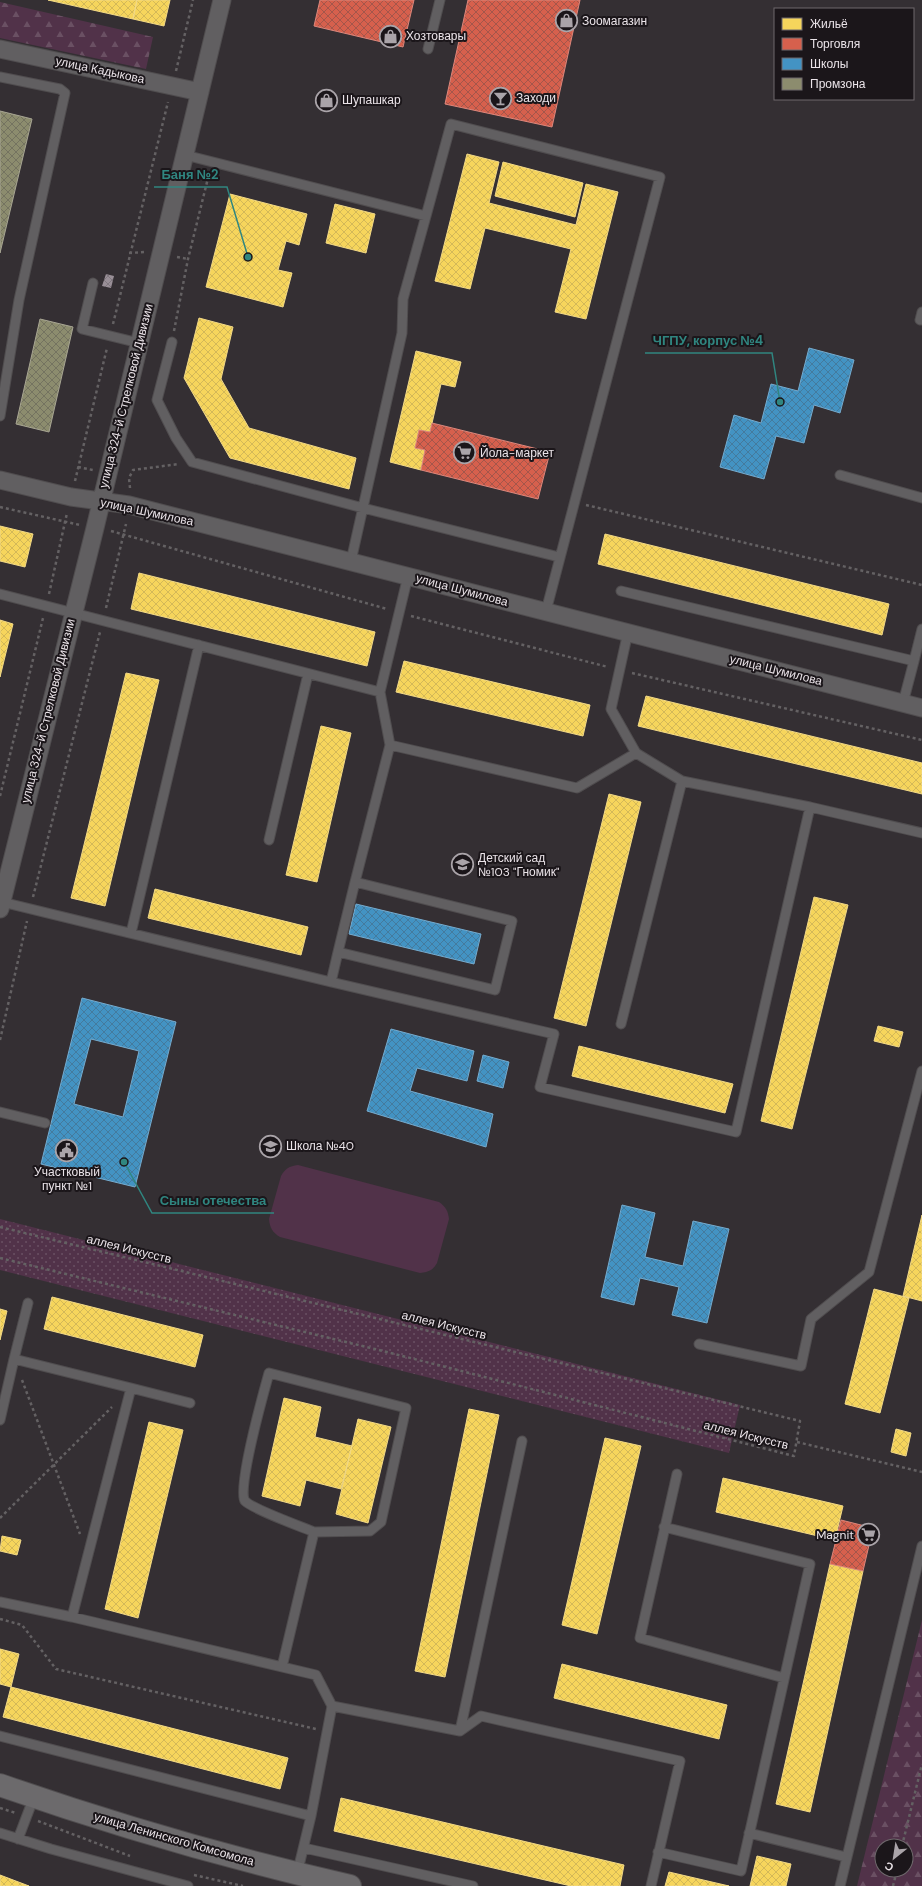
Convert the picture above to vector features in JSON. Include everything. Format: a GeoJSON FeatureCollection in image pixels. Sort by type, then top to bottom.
{"type":"FeatureCollection","features":[{"type":"Feature","properties":{"kind":"main road","name":"улица Ленинского Комсомола"},"geometry":{"type":"LineString","coordinates":[[0,1786],[30,1807],[168,1838],[297,1874],[350,1886]]}},
{"type":"Feature","properties":{"kind":"street","name":"улица 324-й Стрелковой Дивизии"},"geometry":{"type":"LineString","coordinates":[[2,897],[72,612],[101,501],[222,0]]}},
{"type":"Feature","properties":{"kind":"street","name":"улица Кадыкова"},"geometry":{"type":"LineString","coordinates":[[0,49],[200,92]]}},
{"type":"Feature","properties":{"kind":"street","name":"улица Шумилова"},"geometry":{"type":"LineString","coordinates":[[0,480],[71,497],[129,505],[922,708]]}},
{"type":"Feature","properties":{"kind":"lane"},"geometry":{"type":"LineString","coordinates":[[428,49],[440,0]]}},
{"type":"Feature","properties":{"kind":"lane"},"geometry":{"type":"LineString","coordinates":[[0,77],[60,89],[66,93],[19,300],[0,416]]}},
{"type":"Feature","properties":{"kind":"lane"},"geometry":{"type":"LineString","coordinates":[[350,561],[402,334],[403,299],[451,124],[660,177],[559,557],[546,612]]}},
{"type":"Feature","properties":{"kind":"lane"},"geometry":{"type":"LineString","coordinates":[[185,155],[426,216]]}},
{"type":"Feature","properties":{"kind":"lane"},"geometry":{"type":"LineString","coordinates":[[93,284],[82,329],[139,343]]}},
{"type":"Feature","properties":{"kind":"lane"},"geometry":{"type":"LineString","coordinates":[[922,312],[920,320],[922,320]]}},
{"type":"Feature","properties":{"kind":"lane"},"geometry":{"type":"LineString","coordinates":[[172,342],[157,400],[176,438],[192,462],[363,508],[559,557]]}},
{"type":"Feature","properties":{"kind":"lane"},"geometry":{"type":"LineString","coordinates":[[840,475],[922,498]]}},
{"type":"Feature","properties":{"kind":"lane"},"geometry":{"type":"LineString","coordinates":[[330,982],[390,745],[380,692],[408,576]]}},
{"type":"Feature","properties":{"kind":"lane"},"geometry":{"type":"LineString","coordinates":[[621,591],[914,661]]}},
{"type":"Feature","properties":{"kind":"lane"},"geometry":{"type":"LineString","coordinates":[[0,594],[380,692]]}},
{"type":"Feature","properties":{"kind":"lane"},"geometry":{"type":"LineString","coordinates":[[903,703],[922,629]]}},
{"type":"Feature","properties":{"kind":"lane"},"geometry":{"type":"LineString","coordinates":[[628,632],[611,709],[636,753],[682,781],[810,807],[922,833]]}},
{"type":"Feature","properties":{"kind":"lane"},"geometry":{"type":"LineString","coordinates":[[131,932],[199,645]]}},
{"type":"Feature","properties":{"kind":"lane"},"geometry":{"type":"LineString","coordinates":[[269,840],[308,674]]}},
{"type":"Feature","properties":{"kind":"lane"},"geometry":{"type":"LineString","coordinates":[[390,745],[577,788],[636,753]]}},
{"type":"Feature","properties":{"kind":"lane"},"geometry":{"type":"LineString","coordinates":[[621,1024],[682,781]]}},
{"type":"Feature","properties":{"kind":"lane"},"geometry":{"type":"LineString","coordinates":[[2,897],[30,908],[330,982],[554,1034],[540,1087],[736,1132],[810,807]]}},
{"type":"Feature","properties":{"kind":"lane"},"geometry":{"type":"LineString","coordinates":[[338,952],[494,990],[512,921],[355,882]]}},
{"type":"Feature","properties":{"kind":"lane"},"geometry":{"type":"LineString","coordinates":[[699,1344],[801,1366],[811,1319],[869,1272],[919,1092],[922,1071]]}},
{"type":"Feature","properties":{"kind":"lane"},"geometry":{"type":"LineString","coordinates":[[0,1112],[45,1123]]}},
{"type":"Feature","properties":{"kind":"lane"},"geometry":{"type":"LineString","coordinates":[[0,1420],[28,1303]]}},
{"type":"Feature","properties":{"kind":"lane"},"geometry":{"type":"LineString","coordinates":[[14,1359],[190,1403]]}},
{"type":"Feature","properties":{"kind":"lane"},"geometry":{"type":"LineString","coordinates":[[268,1373],[406,1408],[381,1522],[370,1531],[314,1532],[245,1501],[242,1493],[247,1463],[268,1373]]}},
{"type":"Feature","properties":{"kind":"lane"},"geometry":{"type":"LineString","coordinates":[[72,1617],[131,1388]]}},
{"type":"Feature","properties":{"kind":"lane"},"geometry":{"type":"LineString","coordinates":[[460,1731],[522,1441]]}},
{"type":"Feature","properties":{"kind":"lane"},"geometry":{"type":"LineString","coordinates":[[677,1474],[640,1638],[784,1678]]}},
{"type":"Feature","properties":{"kind":"lane"},"geometry":{"type":"LineString","coordinates":[[658,1852],[741,1871],[810,1564],[664,1527]]}},
{"type":"Feature","properties":{"kind":"lane"},"geometry":{"type":"LineString","coordinates":[[282,1667],[314,1532]]}},
{"type":"Feature","properties":{"kind":"lane"},"geometry":{"type":"LineString","coordinates":[[840,1886],[922,1546]]}},
{"type":"Feature","properties":{"kind":"lane"},"geometry":{"type":"LineString","coordinates":[[0,1602],[72,1617],[316,1675],[332,1706],[311,1816],[297,1874]]}},
{"type":"Feature","properties":{"kind":"lane"},"geometry":{"type":"LineString","coordinates":[[332,1706],[460,1731],[481,1716],[680,1761],[651,1886]]}},
{"type":"Feature","properties":{"kind":"lane"},"geometry":{"type":"LineString","coordinates":[[0,1736],[311,1816]]}},
{"type":"Feature","properties":{"kind":"lane"},"geometry":{"type":"LineString","coordinates":[[18,1838],[30,1807]]}},
{"type":"Feature","properties":{"kind":"lane"},"geometry":{"type":"LineString","coordinates":[[0,1833],[188,1886]]}},
{"type":"Feature","properties":{"kind":"lane"},"geometry":{"type":"LineString","coordinates":[[750,1833],[846,1857]]}},
{"type":"Feature","properties":{"kind":"lane"},"geometry":{"type":"LineString","coordinates":[[304,1848],[473,1886]]}},
{"type":"Feature","properties":{"kind":"path"},"geometry":{"type":"LineString","coordinates":[[73,488],[129,253],[193,0]]}},
{"type":"Feature","properties":{"kind":"path"},"geometry":{"type":"LineString","coordinates":[[172,342],[188,259],[212,162]]}},
{"type":"Feature","properties":{"kind":"path"},"geometry":{"type":"LineString","coordinates":[[129,253],[147,252]]}},
{"type":"Feature","properties":{"kind":"path"},"geometry":{"type":"LineString","coordinates":[[171,256],[188,259]]}},
{"type":"Feature","properties":{"kind":"path"},"geometry":{"type":"LineString","coordinates":[[130,488],[129,478],[133,470],[192,462]]}},
{"type":"Feature","properties":{"kind":"path"},"geometry":{"type":"LineString","coordinates":[[78,467],[96,471]]}},
{"type":"Feature","properties":{"kind":"path"},"geometry":{"type":"LineString","coordinates":[[574,502],[922,584]]}},
{"type":"Feature","properties":{"kind":"path"},"geometry":{"type":"LineString","coordinates":[[0,508],[65,523],[85,526]]}},
{"type":"Feature","properties":{"kind":"path"},"geometry":{"type":"LineString","coordinates":[[0,796],[46,606],[67,510]]}},
{"type":"Feature","properties":{"kind":"path"},"geometry":{"type":"LineString","coordinates":[[0,1040],[30,908],[125,534],[126,524]]}},
{"type":"Feature","properties":{"kind":"path"},"geometry":{"type":"LineString","coordinates":[[110,531],[399,612],[620,670],[922,740]]}},
{"type":"Feature","properties":{"kind":"path","name":"аллея Искусств"},"geometry":{"type":"LineString","coordinates":[[0,1227],[800,1421],[794,1456],[390,1353],[0,1258]]}},
{"type":"Feature","properties":{"kind":"path"},"geometry":{"type":"LineString","coordinates":[[14,1359],[88,1554]]}},
{"type":"Feature","properties":{"kind":"path"},"geometry":{"type":"LineString","coordinates":[[0,1518],[131,1388]]}},
{"type":"Feature","properties":{"kind":"path"},"geometry":{"type":"LineString","coordinates":[[797,1442],[922,1472]]}},
{"type":"Feature","properties":{"kind":"path"},"geometry":{"type":"LineString","coordinates":[[0,1619],[22,1625],[56,1669],[327,1731]]}},
{"type":"Feature","properties":{"kind":"path"},"geometry":{"type":"LineString","coordinates":[[904,1838],[922,1764]]}},
{"type":"Feature","properties":{"kind":"path"},"geometry":{"type":"LineString","coordinates":[[0,1808],[30,1807],[133,1857]]}},
{"type":"Feature","properties":{"kind":"path"},"geometry":{"type":"LineString","coordinates":[[191,1874],[243,1886]]}},
{"type":"Feature","properties":{"kind":"green space"},"geometry":{"type":"Polygon","coordinates":[[[0,2],[153,37],[146,69],[0,38],[0,2]]]}},
{"type":"Feature","properties":{"kind":"green space"},"geometry":{"type":"Polygon","coordinates":[[[298,1165],[439,1202],[446,1209],[449,1219],[437,1263],[432,1269],[420,1273],[277,1235],[272,1230],[269,1219],[281,1176],[288,1168],[298,1165]]]}},
{"type":"Feature","properties":{"kind":"green space"},"geometry":{"type":"Polygon","coordinates":[[[0,1219],[740,1405],[729,1453],[0,1270],[0,1219]]]}},
{"type":"Feature","properties":{"kind":"green space"},"geometry":{"type":"Polygon","coordinates":[[[922,1620],[922,1886],[857,1886],[922,1620]]]}},
{"type":"Feature","properties":{"kind":"building: Жильё"},"geometry":{"type":"Polygon","coordinates":[[[48,0],[137,0],[133,19],[48,0]]]}},
{"type":"Feature","properties":{"kind":"building: Жильё"},"geometry":{"type":"Polygon","coordinates":[[[137,0],[170,0],[164,26],[133,19],[137,0]]]}},
{"type":"Feature","properties":{"kind":"building: Жильё"},"geometry":{"type":"Polygon","coordinates":[[[467,154],[499,162],[489,203],[576,225],[586,184],[618,192],[586,319],[555,312],[571,249],[485,228],[470,289],[435,281],[467,154]]]}},
{"type":"Feature","properties":{"kind":"building: Жильё"},"geometry":{"type":"Polygon","coordinates":[[[503,162],[583,183],[575,217],[495,196],[503,162]]]}},
{"type":"Feature","properties":{"kind":"building: Жильё"},"geometry":{"type":"Polygon","coordinates":[[[230,194],[307,214],[299,245],[286,241],[278,270],[292,273],[283,307],[206,287],[230,194]]]}},
{"type":"Feature","properties":{"kind":"building: Жильё"},"geometry":{"type":"Polygon","coordinates":[[[335,204],[375,214],[366,253],[326,243],[335,204]]]}},
{"type":"Feature","properties":{"kind":"building: Жильё"},"geometry":{"type":"Polygon","coordinates":[[[199,318],[233,327],[221,379],[249,428],[356,458],[349,489],[230,458],[184,378],[199,318]]]}},
{"type":"Feature","properties":{"kind":"building: Жильё"},"geometry":{"type":"Polygon","coordinates":[[[416,351],[461,362],[455,387],[441,384],[430,432],[419,430],[415,448],[425,450],[421,470],[390,462],[416,351]]]}},
{"type":"Feature","properties":{"kind":"building: Жильё"},"geometry":{"type":"Polygon","coordinates":[[[0,526],[33,534],[25,567],[0,561],[0,526]]]}},
{"type":"Feature","properties":{"kind":"building: Жильё"},"geometry":{"type":"Polygon","coordinates":[[[605,534],[889,604],[882,635],[598,564],[605,534]]]}},
{"type":"Feature","properties":{"kind":"building: Жильё"},"geometry":{"type":"Polygon","coordinates":[[[139,573],[375,632],[367,666],[131,609],[139,573]]]}},
{"type":"Feature","properties":{"kind":"building: Жильё"},"geometry":{"type":"Polygon","coordinates":[[[0,620],[13,624],[0,677],[0,620]]]}},
{"type":"Feature","properties":{"kind":"building: Жильё"},"geometry":{"type":"Polygon","coordinates":[[[404,661],[590,705],[583,736],[396,692],[404,661]]]}},
{"type":"Feature","properties":{"kind":"building: Жильё"},"geometry":{"type":"Polygon","coordinates":[[[126,673],[159,680],[105,906],[71,898],[126,673]]]}},
{"type":"Feature","properties":{"kind":"building: Жильё"},"geometry":{"type":"Polygon","coordinates":[[[646,696],[922,763],[922,794],[638,726],[646,696]]]}},
{"type":"Feature","properties":{"kind":"building: Жильё"},"geometry":{"type":"Polygon","coordinates":[[[321,726],[351,733],[317,882],[286,875],[321,726]]]}},
{"type":"Feature","properties":{"kind":"building: Жильё"},"geometry":{"type":"Polygon","coordinates":[[[609,794],[641,802],[586,1026],[554,1018],[609,794]]]}},
{"type":"Feature","properties":{"kind":"building: Жильё"},"geometry":{"type":"Polygon","coordinates":[[[155,889],[308,927],[301,955],[148,918],[155,889]]]}},
{"type":"Feature","properties":{"kind":"building: Жильё"},"geometry":{"type":"Polygon","coordinates":[[[814,897],[848,905],[792,1129],[761,1121],[814,897]]]}},
{"type":"Feature","properties":{"kind":"building: Жильё"},"geometry":{"type":"Polygon","coordinates":[[[878,1026],[903,1032],[899,1047],[874,1041],[878,1026]]]}},
{"type":"Feature","properties":{"kind":"building: Жильё"},"geometry":{"type":"Polygon","coordinates":[[[579,1046],[733,1084],[725,1113],[572,1076],[579,1046]]]}},
{"type":"Feature","properties":{"kind":"building: Жильё"},"geometry":{"type":"Polygon","coordinates":[[[922,1215],[922,1301],[903,1296],[922,1215]]]}},
{"type":"Feature","properties":{"kind":"building: Жильё"},"geometry":{"type":"Polygon","coordinates":[[[874,1289],[909,1298],[880,1413],[845,1404],[874,1289]]]}},
{"type":"Feature","properties":{"kind":"building: Жильё"},"geometry":{"type":"Polygon","coordinates":[[[52,1297],[203,1335],[195,1367],[44,1329],[52,1297]]]}},
{"type":"Feature","properties":{"kind":"building: Жильё"},"geometry":{"type":"Polygon","coordinates":[[[0,1309],[7,1311],[0,1340],[0,1309]]]}},
{"type":"Feature","properties":{"kind":"building: Жильё"},"geometry":{"type":"Polygon","coordinates":[[[284,1398],[321,1407],[315,1437],[352,1446],[341,1489],[306,1480],[300,1506],[262,1496],[284,1398]]]}},
{"type":"Feature","properties":{"kind":"building: Жильё"},"geometry":{"type":"Polygon","coordinates":[[[469,1409],[499,1415],[445,1677],[415,1671],[469,1409]]]}},
{"type":"Feature","properties":{"kind":"building: Жильё"},"geometry":{"type":"Polygon","coordinates":[[[358,1419],[391,1427],[368,1523],[336,1514],[358,1419]]]}},
{"type":"Feature","properties":{"kind":"building: Жильё"},"geometry":{"type":"Polygon","coordinates":[[[149,1422],[183,1430],[138,1618],[105,1609],[149,1422]]]}},
{"type":"Feature","properties":{"kind":"building: Жильё"},"geometry":{"type":"Polygon","coordinates":[[[896,1429],[911,1433],[906,1456],[891,1452],[896,1429]]]}},
{"type":"Feature","properties":{"kind":"building: Жильё"},"geometry":{"type":"Polygon","coordinates":[[[605,1438],[641,1446],[597,1634],[562,1625],[605,1438]]]}},
{"type":"Feature","properties":{"kind":"building: Жильё"},"geometry":{"type":"Polygon","coordinates":[[[723,1478],[843,1506],[835,1540],[716,1512],[723,1478]]]}},
{"type":"Feature","properties":{"kind":"building: Жильё"},"geometry":{"type":"Polygon","coordinates":[[[2,1536],[21,1540],[17,1555],[0,1551],[2,1536]]]}},
{"type":"Feature","properties":{"kind":"building: Жильё"},"geometry":{"type":"Polygon","coordinates":[[[830,1564],[863,1571],[810,1812],[776,1804],[830,1564]]]}},
{"type":"Feature","properties":{"kind":"building: Жильё"},"geometry":{"type":"Polygon","coordinates":[[[0,1649],[19,1654],[11,1687],[0,1684],[0,1649]]]}},
{"type":"Feature","properties":{"kind":"building: Жильё"},"geometry":{"type":"Polygon","coordinates":[[[562,1664],[727,1705],[719,1739],[554,1698],[562,1664]]]}},
{"type":"Feature","properties":{"kind":"building: Жильё"},"geometry":{"type":"Polygon","coordinates":[[[11,1687],[288,1758],[280,1789],[3,1717],[11,1687]]]}},
{"type":"Feature","properties":{"kind":"building: Жильё"},"geometry":{"type":"Polygon","coordinates":[[[341,1798],[624,1865],[620,1886],[571,1886],[334,1831],[341,1798]]]}},
{"type":"Feature","properties":{"kind":"building: Жильё"},"geometry":{"type":"Polygon","coordinates":[[[757,1856],[791,1864],[786,1886],[750,1886],[757,1856]]]}},
{"type":"Feature","properties":{"kind":"building: Жильё"},"geometry":{"type":"Polygon","coordinates":[[[669,1872],[729,1886],[665,1886],[669,1872]]]}},
{"type":"Feature","properties":{"kind":"building: Жильё"},"geometry":{"type":"Polygon","coordinates":[[[0,1875],[29,1886],[0,1886],[0,1875]]]}},
{"type":"Feature","properties":{"kind":"building: Торговля"},"geometry":{"type":"Polygon","coordinates":[[[320,0],[414,0],[403,47],[314,26],[320,0]]]}},
{"type":"Feature","properties":{"kind":"building: Торговля"},"geometry":{"type":"Polygon","coordinates":[[[468,0],[580,0],[552,127],[445,104],[468,0]]]}},
{"type":"Feature","properties":{"kind":"building: Торговля"},"geometry":{"type":"Polygon","coordinates":[[[432,423],[550,452],[538,499],[421,470],[425,450],[415,448],[419,430],[430,432],[432,423]]]}},
{"type":"Feature","properties":{"kind":"building: Торговля"},"geometry":{"type":"Polygon","coordinates":[[[841,1520],[873,1528],[863,1571],[830,1564],[841,1520]]]}},
{"type":"Feature","properties":{"kind":"building: Школы"},"geometry":{"type":"Polygon","coordinates":[[[809,348],[854,360],[840,413],[814,405],[804,443],[776,436],[764,479],[720,467],[734,415],[761,423],[771,384],[798,391],[809,348]]]}},
{"type":"Feature","properties":{"kind":"building: Школы"},"geometry":{"type":"Polygon","coordinates":[[[356,904],[481,934],[474,964],[349,934],[356,904]]]}},
{"type":"Feature","properties":{"kind":"building: Школы"},"geometry":{"type":"Polygon","coordinates":[[[82,998],[176,1022],[135,1187],[41,1164],[82,998]],[[91,1039],[74,1104],[123,1117],[139,1051],[91,1039]]]}},
{"type":"Feature","properties":{"kind":"building: Школы"},"geometry":{"type":"Polygon","coordinates":[[[391,1029],[474,1051],[467,1081],[417,1068],[410,1091],[493,1114],[486,1147],[367,1111],[391,1029]]]}},
{"type":"Feature","properties":{"kind":"building: Школы"},"geometry":{"type":"Polygon","coordinates":[[[483,1055],[509,1062],[503,1088],[477,1081],[483,1055]]]}},
{"type":"Feature","properties":{"kind":"building: Школы"},"geometry":{"type":"Polygon","coordinates":[[[622,1205],[655,1213],[645,1257],[683,1266],[693,1221],[729,1229],[707,1323],[672,1315],[679,1287],[640,1278],[634,1305],[601,1297],[622,1205]]]}},
{"type":"Feature","properties":{"kind":"building: Промзона"},"geometry":{"type":"Polygon","coordinates":[[[0,111],[32,119],[0,253],[0,111]]]}},
{"type":"Feature","properties":{"kind":"building: Промзона"},"geometry":{"type":"Polygon","coordinates":[[[40,319],[73,327],[49,432],[16,424],[40,319]]]}},
{"type":"Feature","properties":{"kind":"building: Прочее"},"geometry":{"type":"Polygon","coordinates":[[[106,274],[114,276],[111,288],[102,286],[106,274]]]}},
{"type":"Feature","properties":{"kind":"place","name":"Зоомагазин"},"geometry":{"type":"Point","coordinates":[567,21]}},
{"type":"Feature","properties":{"kind":"place","name":"Хозтовары"},"geometry":{"type":"Point","coordinates":[391,36]}},
{"type":"Feature","properties":{"kind":"place","name":"Заходи"},"geometry":{"type":"Point","coordinates":[501,98]}},
{"type":"Feature","properties":{"kind":"place","name":"Шупашкар"},"geometry":{"type":"Point","coordinates":[326,100]}},
{"type":"Feature","properties":{"kind":"place","name":"Баня №2"},"geometry":{"type":"Point","coordinates":[248,257]}},
{"type":"Feature","properties":{"kind":"place","name":"ЧГПУ, корпус №4"},"geometry":{"type":"Point","coordinates":[780,402]}},
{"type":"Feature","properties":{"kind":"place","name":"Йола-маркет"},"geometry":{"type":"Point","coordinates":[465,453]}},
{"type":"Feature","properties":{"kind":"place","name":"Детский сад №103 \"Гномик\""},"geometry":{"type":"Point","coordinates":[462,865]}},
{"type":"Feature","properties":{"kind":"place","name":"Школа №40"},"geometry":{"type":"Point","coordinates":[270,1146]}},
{"type":"Feature","properties":{"kind":"place","name":"Участковый пункт №1"},"geometry":{"type":"Point","coordinates":[67,1151]}},
{"type":"Feature","properties":{"kind":"place","name":"Сыны отечества"},"geometry":{"type":"Point","coordinates":[124,1162]}},
{"type":"Feature","properties":{"kind":"place","name":"Magnit"},"geometry":{"type":"Point","coordinates":[869,1535]}}]}
